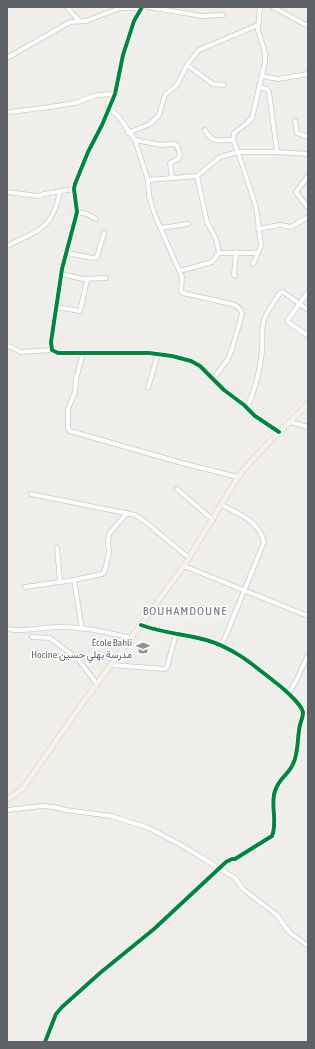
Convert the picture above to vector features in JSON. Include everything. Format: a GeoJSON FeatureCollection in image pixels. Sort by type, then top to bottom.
{"type":"FeatureCollection","features":[{"type":"Feature","properties":{"kind":"main road"},"geometry":{"type":"LineString","coordinates":[[7,800],[22,789],[28,782],[97,684],[184,566],[238,477],[264,446],[308,404]]}},
{"type":"Feature","properties":{"kind":"street"},"geometry":{"type":"LineString","coordinates":[[67,7],[79,22]]}},
{"type":"Feature","properties":{"kind":"street"},"geometry":{"type":"LineString","coordinates":[[148,7],[202,16],[223,15]]}},
{"type":"Feature","properties":{"kind":"street"},"geometry":{"type":"LineString","coordinates":[[174,12],[175,7]]}},
{"type":"Feature","properties":{"kind":"street"},"geometry":{"type":"LineString","coordinates":[[253,264],[260,246],[256,207],[233,140],[234,133],[252,118],[262,76],[265,57],[258,35],[260,7]]}},
{"type":"Feature","properties":{"kind":"street"},"geometry":{"type":"LineString","coordinates":[[273,7],[308,26]]}},
{"type":"Feature","properties":{"kind":"street"},"geometry":{"type":"LineString","coordinates":[[7,58],[70,22],[86,21],[120,8],[141,8],[134,21],[114,94],[102,125],[85,157],[74,189],[77,212],[61,274],[51,342],[52,350]]}},
{"type":"Feature","properties":{"kind":"street"},"geometry":{"type":"LineString","coordinates":[[128,133],[150,124],[159,115],[165,95],[177,85],[187,65],[201,49],[258,25]]}},
{"type":"Feature","properties":{"kind":"street"},"geometry":{"type":"LineString","coordinates":[[187,65],[212,84],[224,85]]}},
{"type":"Feature","properties":{"kind":"street"},"geometry":{"type":"LineString","coordinates":[[262,76],[278,79],[308,74]]}},
{"type":"Feature","properties":{"kind":"street"},"geometry":{"type":"LineString","coordinates":[[259,87],[267,89],[269,92],[277,152]]}},
{"type":"Feature","properties":{"kind":"street"},"geometry":{"type":"LineString","coordinates":[[10,112],[75,103],[98,95],[114,94]]}},
{"type":"Feature","properties":{"kind":"street"},"geometry":{"type":"LineString","coordinates":[[108,107],[119,117],[128,133],[135,140],[148,180],[149,196],[182,277],[182,293],[235,306],[240,309],[242,314],[228,359],[213,379]]}},
{"type":"Feature","properties":{"kind":"street"},"geometry":{"type":"LineString","coordinates":[[295,121],[297,133],[308,137]]}},
{"type":"Feature","properties":{"kind":"street"},"geometry":{"type":"LineString","coordinates":[[205,130],[214,140],[233,140]]}},
{"type":"Feature","properties":{"kind":"street"},"geometry":{"type":"LineString","coordinates":[[135,140],[161,145],[177,145],[180,155],[178,159],[170,163],[172,178]]}},
{"type":"Feature","properties":{"kind":"street"},"geometry":{"type":"LineString","coordinates":[[148,180],[197,176],[220,157],[238,152],[308,154]]}},
{"type":"Feature","properties":{"kind":"street"},"geometry":{"type":"LineString","coordinates":[[197,176],[207,222],[216,239],[219,253]]}},
{"type":"Feature","properties":{"kind":"street"},"geometry":{"type":"LineString","coordinates":[[308,176],[296,192],[308,208]]}},
{"type":"Feature","properties":{"kind":"street"},"geometry":{"type":"LineString","coordinates":[[7,192],[38,196],[74,189]]}},
{"type":"Feature","properties":{"kind":"street"},"geometry":{"type":"LineString","coordinates":[[7,246],[47,224],[57,206],[60,191]]}},
{"type":"Feature","properties":{"kind":"street"},"geometry":{"type":"LineString","coordinates":[[77,212],[87,214],[96,219]]}},
{"type":"Feature","properties":{"kind":"street"},"geometry":{"type":"LineString","coordinates":[[258,229],[277,225],[291,227],[308,217]]}},
{"type":"Feature","properties":{"kind":"street"},"geometry":{"type":"LineString","coordinates":[[161,228],[188,224]]}},
{"type":"Feature","properties":{"kind":"street"},"geometry":{"type":"LineString","coordinates":[[67,253],[95,258],[99,252],[104,233]]}},
{"type":"Feature","properties":{"kind":"street"},"geometry":{"type":"LineString","coordinates":[[235,276],[236,252]]}},
{"type":"Feature","properties":{"kind":"street"},"geometry":{"type":"LineString","coordinates":[[180,271],[212,262],[219,253],[257,253]]}},
{"type":"Feature","properties":{"kind":"street"},"geometry":{"type":"LineString","coordinates":[[61,274],[87,280],[106,278]]}},
{"type":"Feature","properties":{"kind":"street"},"geometry":{"type":"LineString","coordinates":[[56,307],[80,311],[87,280]]}},
{"type":"Feature","properties":{"kind":"street"},"geometry":{"type":"LineString","coordinates":[[247,408],[253,394],[258,373],[262,349],[263,322],[265,317],[281,292],[308,310]]}},
{"type":"Feature","properties":{"kind":"street"},"geometry":{"type":"LineString","coordinates":[[308,292],[287,320],[308,336]]}},
{"type":"Feature","properties":{"kind":"street"},"geometry":{"type":"LineString","coordinates":[[7,346],[21,352],[52,350],[58,353],[136,352],[158,354],[187,360],[206,371],[224,390],[260,420],[279,432]]}},
{"type":"Feature","properties":{"kind":"street"},"geometry":{"type":"LineString","coordinates":[[83,353],[76,379],[75,392],[68,409],[68,428],[70,432],[238,477]]}},
{"type":"Feature","properties":{"kind":"street"},"geometry":{"type":"LineString","coordinates":[[148,388],[158,354]]}},
{"type":"Feature","properties":{"kind":"street"},"geometry":{"type":"LineString","coordinates":[[290,422],[308,427]]}},
{"type":"Feature","properties":{"kind":"street"},"geometry":{"type":"LineString","coordinates":[[178,489],[213,520]]}},
{"type":"Feature","properties":{"kind":"street"},"geometry":{"type":"LineString","coordinates":[[31,494],[127,513],[135,516],[143,520],[189,558]]}},
{"type":"Feature","properties":{"kind":"street"},"geometry":{"type":"LineString","coordinates":[[222,504],[252,522],[263,537],[264,544],[222,645]]}},
{"type":"Feature","properties":{"kind":"street"},"geometry":{"type":"LineString","coordinates":[[25,587],[103,574],[109,553],[109,534],[127,513]]}},
{"type":"Feature","properties":{"kind":"street"},"geometry":{"type":"LineString","coordinates":[[57,548],[60,581]]}},
{"type":"Feature","properties":{"kind":"street"},"geometry":{"type":"LineString","coordinates":[[184,566],[308,616]]}},
{"type":"Feature","properties":{"kind":"street"},"geometry":{"type":"LineString","coordinates":[[74,580],[82,629]]}},
{"type":"Feature","properties":{"kind":"street"},"geometry":{"type":"LineString","coordinates":[[45,1042],[56,1014],[100,973],[154,929],[229,860],[235,859],[272,836],[275,823],[274,793],[278,781],[293,764],[303,710],[289,693],[240,654],[222,645],[141,625]]}},
{"type":"Feature","properties":{"kind":"street"},"geometry":{"type":"LineString","coordinates":[[7,629],[21,631],[63,626],[116,634],[131,638]]}},
{"type":"Feature","properties":{"kind":"street"},"geometry":{"type":"LineString","coordinates":[[112,665],[167,668],[176,634]]}},
{"type":"Feature","properties":{"kind":"street"},"geometry":{"type":"LineString","coordinates":[[32,637],[50,638],[78,659],[97,684]]}},
{"type":"Feature","properties":{"kind":"street"},"geometry":{"type":"LineString","coordinates":[[289,693],[308,655]]}},
{"type":"Feature","properties":{"kind":"street"},"geometry":{"type":"LineString","coordinates":[[7,810],[42,806],[54,807],[111,816],[149,828],[183,846],[235,878],[243,889],[253,898],[277,915],[289,932],[308,946]]}},
{"type":"Feature","properties":{"kind":"cycle path"},"geometry":{"type":"LineString","coordinates":[[142,7],[134,21],[123,55],[115,94],[75,184],[74,189],[77,212],[62,269],[51,342],[52,350],[58,353],[149,353],[172,356],[191,361],[200,366],[224,390],[244,405],[255,416],[279,432]]}},
{"type":"Feature","properties":{"kind":"cycle path"},"geometry":{"type":"LineString","coordinates":[[45,1042],[56,1014],[62,1007],[100,973],[154,929],[226,862],[235,859],[272,836],[274,830],[273,802],[275,791],[291,767],[296,755],[303,713],[297,703],[280,686],[245,659],[227,648],[206,640],[157,630],[141,625]]}},
{"type":"Feature","properties":{"kind":"place","name":"École Bahli Hocine;مدرسة بهلي حسين"},"geometry":{"type":"Point","coordinates":[143,648]}},
{"type":"Feature","properties":{"kind":"district","name":"BOUHAMDOUNE"},"geometry":{"type":"Point","coordinates":[185,611]}}]}
